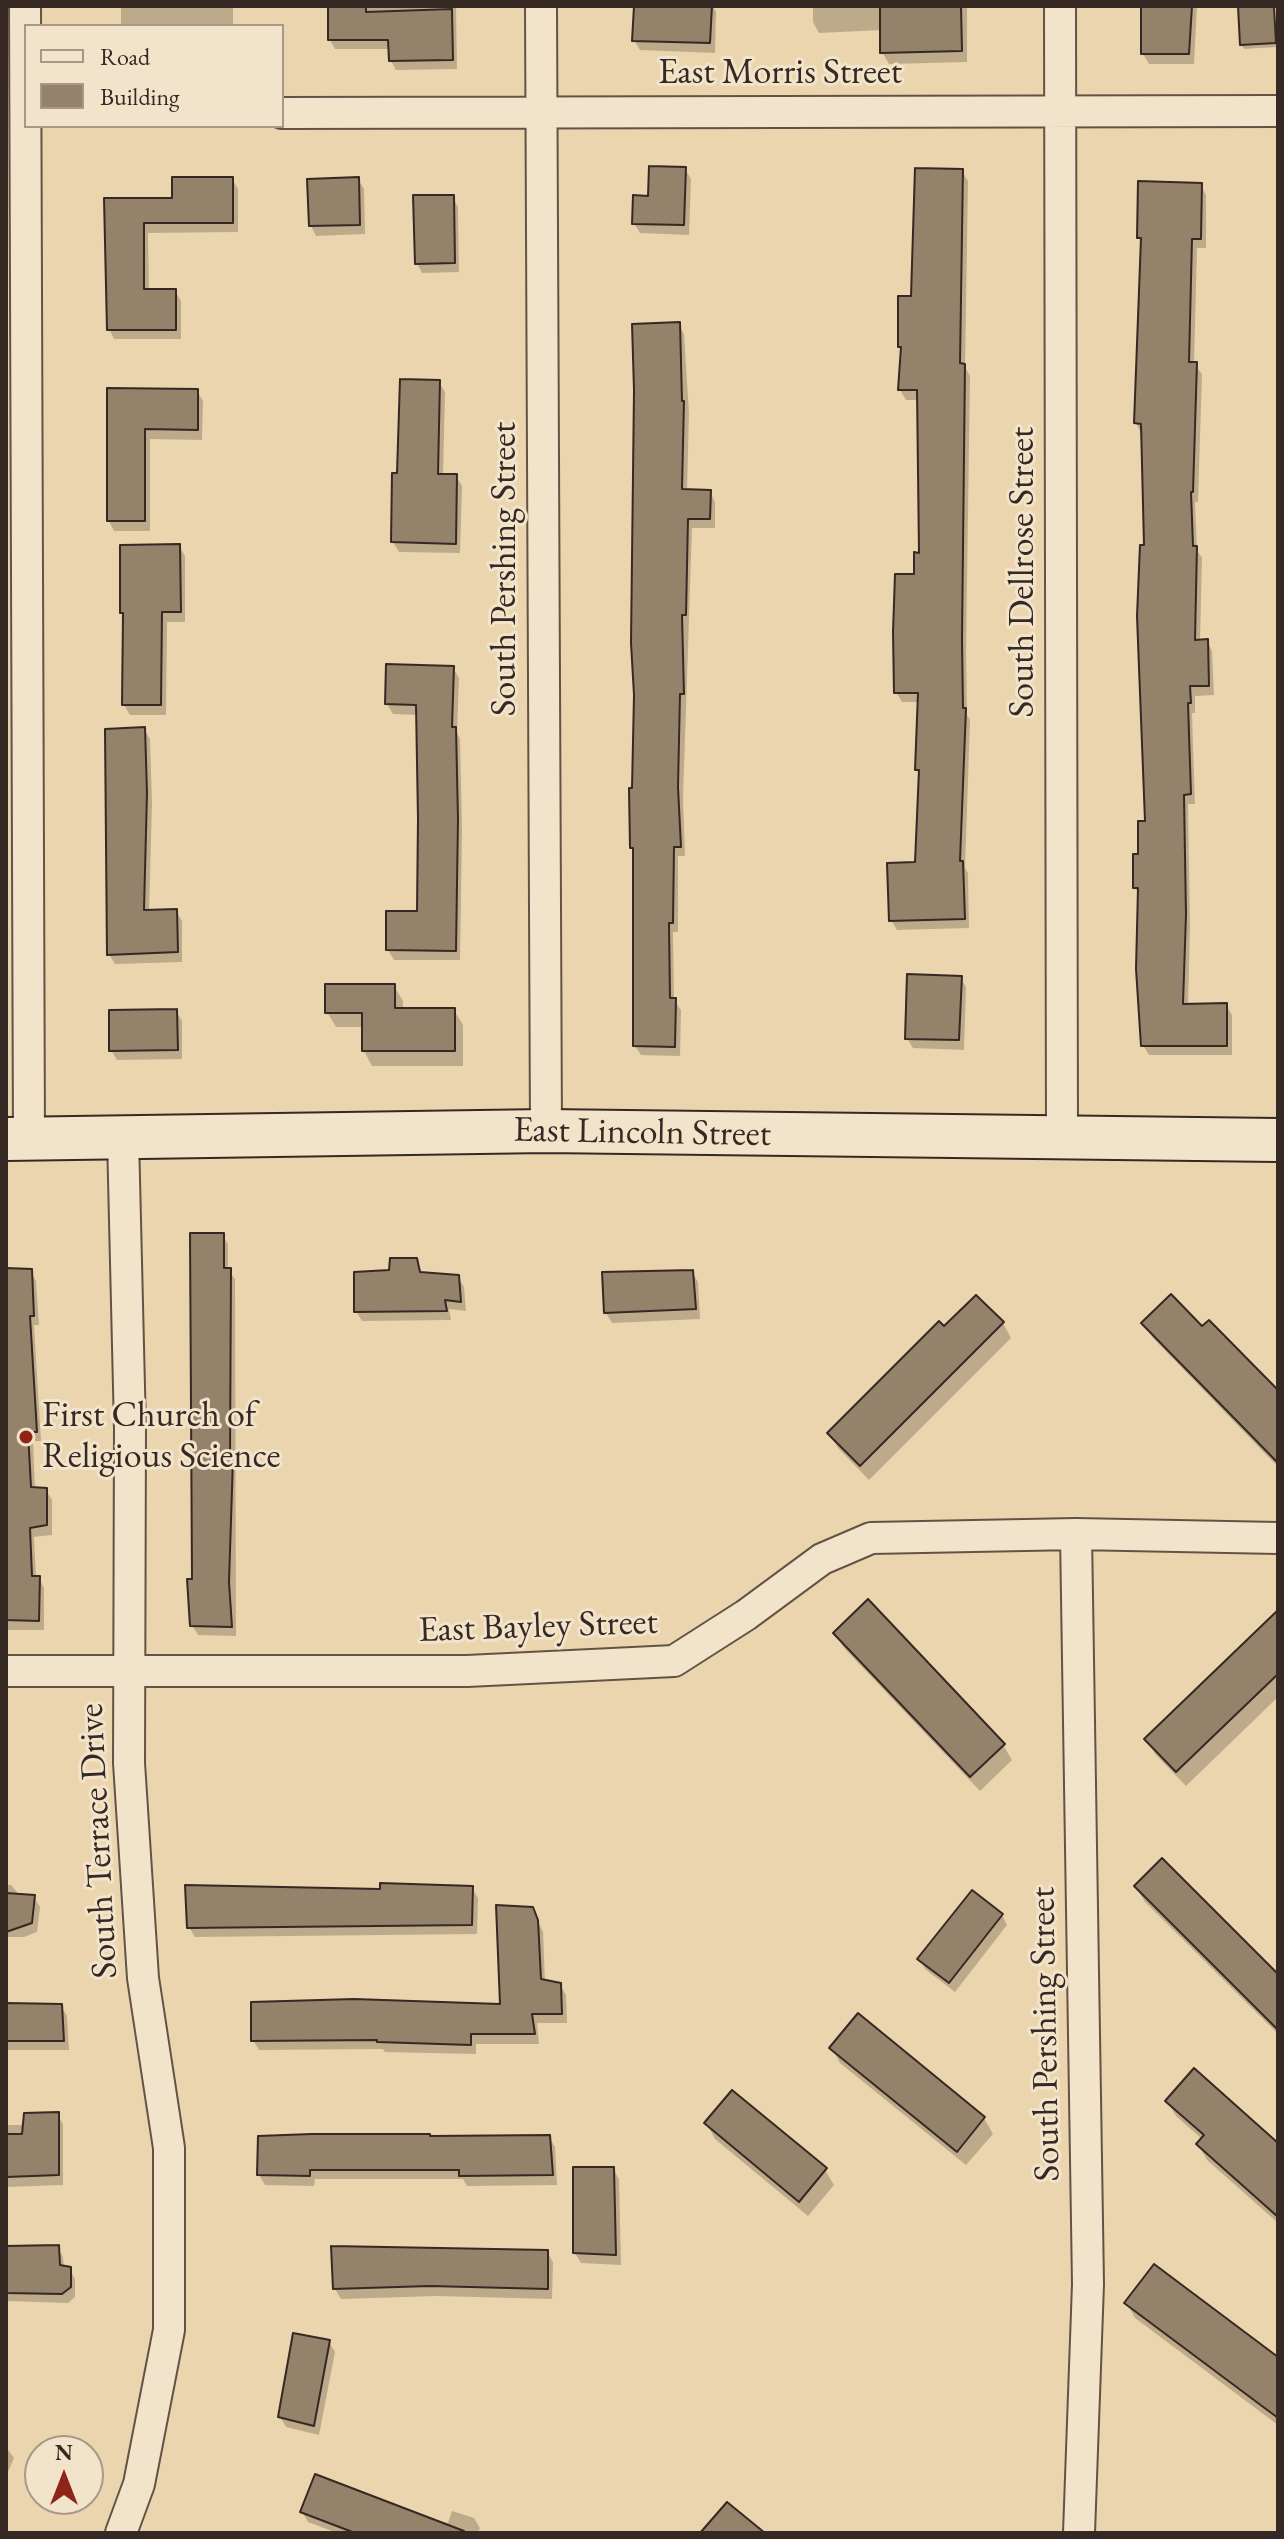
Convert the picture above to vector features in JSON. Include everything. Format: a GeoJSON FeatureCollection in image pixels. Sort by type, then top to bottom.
{"type":"FeatureCollection","features":[{"type":"Feature","properties":{"kind":"street","name":"South Pershing Street"},"geometry":{"type":"LineString","coordinates":[[541,6],[546,1131]]}},
{"type":"Feature","properties":{"kind":"street","name":"South Dellrose Street"},"geometry":{"type":"LineString","coordinates":[[1060,6],[1062,1138]]}},
{"type":"Feature","properties":{"kind":"street"},"geometry":{"type":"LineString","coordinates":[[18,1139],[19,115],[24,24]]}},
{"type":"Feature","properties":{"kind":"street","name":"East Morris Street"},"geometry":{"type":"LineString","coordinates":[[284,113],[1278,111]]}},
{"type":"Feature","properties":{"kind":"street","name":"East Lincoln Street"},"geometry":{"type":"LineString","coordinates":[[18,1139],[546,1131],[1278,1140]]}},
{"type":"Feature","properties":{"kind":"street","name":"South Terrace Drive"},"geometry":{"type":"LineString","coordinates":[[121,2533],[139,2484],[169,2330],[169,2148],[143,1978],[129,1763],[130,1429],[123,1137]]}},
{"type":"Feature","properties":{"kind":"street","name":"South Pershing Street"},"geometry":{"type":"LineString","coordinates":[[1076,1534],[1088,2284],[1079,2533]]}},
{"type":"Feature","properties":{"kind":"street","name":"East Bayley Street"},"geometry":{"type":"LineString","coordinates":[[6,1671],[467,1671],[674,1661],[746,1615],[822,1559],[871,1538],[1076,1534],[1278,1538]]}},
{"type":"Feature","properties":{"kind":"building"},"geometry":{"type":"Polygon","coordinates":[[[328,6],[366,6],[366,12],[452,9],[453,60],[389,61],[388,40],[328,40],[328,6]]]}},
{"type":"Feature","properties":{"kind":"building"},"geometry":{"type":"Polygon","coordinates":[[[634,6],[712,6],[710,43],[632,41],[634,6]]]}},
{"type":"Feature","properties":{"kind":"building"},"geometry":{"type":"Polygon","coordinates":[[[880,6],[961,6],[962,51],[880,53],[880,6]]]}},
{"type":"Feature","properties":{"kind":"building"},"geometry":{"type":"Polygon","coordinates":[[[1141,6],[1192,6],[1189,54],[1141,54],[1141,6]]]}},
{"type":"Feature","properties":{"kind":"building"},"geometry":{"type":"Polygon","coordinates":[[[1238,6],[1274,6],[1276,43],[1240,45],[1238,6]]]}},
{"type":"Feature","properties":{"kind":"building"},"geometry":{"type":"Polygon","coordinates":[[[649,166],[686,167],[684,225],[632,224],[633,195],[648,196],[649,166]]]}},
{"type":"Feature","properties":{"kind":"building"},"geometry":{"type":"Polygon","coordinates":[[[915,168],[963,169],[960,363],[965,364],[962,640],[963,708],[966,708],[960,861],[963,861],[965,919],[889,921],[887,863],[915,862],[919,770],[915,770],[918,693],[894,693],[893,632],[895,574],[914,574],[914,552],[919,553],[917,390],[898,390],[901,347],[898,347],[898,296],[911,296],[915,168]]]}},
{"type":"Feature","properties":{"kind":"building"},"geometry":{"type":"Polygon","coordinates":[[[172,177],[233,177],[233,223],[144,223],[144,289],[176,289],[176,330],[107,330],[104,198],[172,198],[172,177]]]}},
{"type":"Feature","properties":{"kind":"building"},"geometry":{"type":"Polygon","coordinates":[[[359,177],[360,225],[309,226],[307,179],[359,177]]]}},
{"type":"Feature","properties":{"kind":"building"},"geometry":{"type":"Polygon","coordinates":[[[1138,181],[1202,183],[1201,239],[1192,239],[1189,362],[1197,362],[1191,492],[1193,546],[1197,546],[1195,640],[1208,639],[1209,686],[1190,686],[1191,703],[1188,703],[1191,794],[1184,795],[1186,915],[1183,1004],[1227,1003],[1227,1046],[1141,1046],[1136,969],[1138,888],[1133,888],[1133,854],[1138,854],[1138,821],[1145,821],[1137,616],[1140,545],[1144,545],[1141,424],[1134,423],[1141,238],[1137,238],[1138,181]]]}},
{"type":"Feature","properties":{"kind":"building"},"geometry":{"type":"Polygon","coordinates":[[[413,195],[454,195],[455,263],[415,264],[413,195]]]}},
{"type":"Feature","properties":{"kind":"building"},"geometry":{"type":"Polygon","coordinates":[[[680,322],[684,401],[682,489],[711,490],[710,519],[688,519],[686,615],[682,615],[684,694],[680,694],[678,787],[681,847],[674,847],[673,923],[669,923],[670,998],[676,998],[675,1047],[633,1046],[633,848],[630,848],[629,788],[632,788],[634,695],[631,643],[632,324],[680,322]]]}},
{"type":"Feature","properties":{"kind":"building"},"geometry":{"type":"Polygon","coordinates":[[[400,379],[440,380],[438,474],[457,474],[456,544],[391,542],[392,473],[397,473],[400,379]]]}},
{"type":"Feature","properties":{"kind":"building"},"geometry":{"type":"Polygon","coordinates":[[[107,388],[198,389],[198,430],[145,429],[145,521],[107,521],[107,388]]]}},
{"type":"Feature","properties":{"kind":"building"},"geometry":{"type":"Polygon","coordinates":[[[180,544],[181,612],[162,612],[161,705],[122,705],[120,545],[180,544]]]}},
{"type":"Feature","properties":{"kind":"building"},"geometry":{"type":"Polygon","coordinates":[[[386,664],[454,666],[452,727],[456,727],[458,819],[456,951],[386,950],[386,911],[417,911],[418,819],[416,705],[385,704],[386,664]]]}},
{"type":"Feature","properties":{"kind":"building"},"geometry":{"type":"Polygon","coordinates":[[[145,727],[144,910],[177,909],[178,952],[107,955],[105,729],[145,727]]]}},
{"type":"Feature","properties":{"kind":"building"},"geometry":{"type":"Polygon","coordinates":[[[907,974],[962,976],[959,1040],[905,1039],[907,974]]]}},
{"type":"Feature","properties":{"kind":"building"},"geometry":{"type":"Polygon","coordinates":[[[325,984],[395,984],[395,1008],[455,1008],[455,1051],[362,1051],[362,1013],[325,1013],[325,984]]]}},
{"type":"Feature","properties":{"kind":"building"},"geometry":{"type":"Polygon","coordinates":[[[177,1009],[178,1050],[109,1051],[109,1010],[177,1009]]]}},
{"type":"Feature","properties":{"kind":"building"},"geometry":{"type":"Polygon","coordinates":[[[190,1233],[224,1233],[224,1268],[231,1268],[230,1459],[233,1459],[229,1582],[232,1627],[190,1626],[187,1579],[192,1579],[190,1233]]]}},
{"type":"Feature","properties":{"kind":"building"},"geometry":{"type":"Polygon","coordinates":[[[390,1258],[417,1258],[420,1272],[459,1275],[461,1302],[445,1300],[447,1311],[354,1312],[354,1272],[389,1270],[390,1258]]]}},
{"type":"Feature","properties":{"kind":"building"},"geometry":{"type":"Polygon","coordinates":[[[6,1268],[32,1269],[34,1316],[30,1316],[37,1432],[28,1432],[31,1487],[47,1488],[47,1525],[30,1528],[32,1576],[40,1576],[39,1621],[6,1620],[6,1268]]]}},
{"type":"Feature","properties":{"kind":"building"},"geometry":{"type":"Polygon","coordinates":[[[693,1270],[696,1309],[604,1313],[602,1272],[693,1270]]]}},
{"type":"Feature","properties":{"kind":"building"},"geometry":{"type":"Polygon","coordinates":[[[1171,1294],[1202,1326],[1209,1320],[1278,1390],[1278,1463],[1141,1323],[1171,1294]]]}},
{"type":"Feature","properties":{"kind":"building"},"geometry":{"type":"Polygon","coordinates":[[[976,1295],[1004,1322],[860,1466],[827,1433],[939,1321],[944,1326],[976,1295]]]}},
{"type":"Feature","properties":{"kind":"building"},"geometry":{"type":"Polygon","coordinates":[[[868,1599],[1005,1744],[970,1777],[833,1633],[868,1599]]]}},
{"type":"Feature","properties":{"kind":"building"},"geometry":{"type":"Polygon","coordinates":[[[1278,1610],[1278,1674],[1176,1772],[1144,1739],[1278,1610]]]}},
{"type":"Feature","properties":{"kind":"building"},"geometry":{"type":"Polygon","coordinates":[[[1162,1858],[1278,1974],[1278,2030],[1134,1886],[1162,1858]]]}},
{"type":"Feature","properties":{"kind":"building"},"geometry":{"type":"Polygon","coordinates":[[[380,1883],[473,1886],[472,1925],[187,1928],[185,1885],[380,1889],[380,1883]]]}},
{"type":"Feature","properties":{"kind":"building"},"geometry":{"type":"Polygon","coordinates":[[[972,1890],[1003,1914],[949,1983],[917,1959],[972,1890]]]}},
{"type":"Feature","properties":{"kind":"building"},"geometry":{"type":"Polygon","coordinates":[[[6,1893],[35,1895],[32,1923],[6,1932],[6,1893]]]}},
{"type":"Feature","properties":{"kind":"building"},"geometry":{"type":"Polygon","coordinates":[[[496,1905],[533,1907],[538,1920],[541,1979],[561,1983],[562,2014],[532,2014],[535,2034],[471,2034],[471,2045],[377,2040],[251,2041],[251,2002],[354,1999],[500,2004],[496,1905]]]}},
{"type":"Feature","properties":{"kind":"building"},"geometry":{"type":"Polygon","coordinates":[[[6,2003],[62,2004],[64,2041],[6,2041],[6,2003]]]}},
{"type":"Feature","properties":{"kind":"building"},"geometry":{"type":"Polygon","coordinates":[[[858,2013],[985,2117],[957,2152],[829,2048],[858,2013]]]}},
{"type":"Feature","properties":{"kind":"building"},"geometry":{"type":"Polygon","coordinates":[[[1194,2068],[1278,2143],[1278,2217],[1196,2144],[1204,2135],[1165,2101],[1194,2068]]]}},
{"type":"Feature","properties":{"kind":"building"},"geometry":{"type":"Polygon","coordinates":[[[732,2090],[827,2168],[799,2202],[704,2123],[732,2090]]]}},
{"type":"Feature","properties":{"kind":"building"},"geometry":{"type":"Polygon","coordinates":[[[59,2112],[59,2175],[6,2177],[6,2134],[22,2134],[24,2113],[59,2112]]]}},
{"type":"Feature","properties":{"kind":"building"},"geometry":{"type":"Polygon","coordinates":[[[550,2135],[553,2175],[459,2176],[459,2170],[310,2170],[310,2176],[257,2175],[258,2136],[550,2135]]]}},
{"type":"Feature","properties":{"kind":"building"},"geometry":{"type":"Polygon","coordinates":[[[573,2167],[614,2167],[616,2255],[573,2253],[573,2167]]]}},
{"type":"Feature","properties":{"kind":"building"},"geometry":{"type":"Polygon","coordinates":[[[59,2245],[60,2265],[71,2267],[71,2287],[62,2294],[6,2293],[6,2246],[59,2245]]]}},
{"type":"Feature","properties":{"kind":"building"},"geometry":{"type":"Polygon","coordinates":[[[331,2246],[548,2250],[548,2289],[430,2286],[333,2289],[331,2246]]]}},
{"type":"Feature","properties":{"kind":"building"},"geometry":{"type":"Polygon","coordinates":[[[1154,2264],[1278,2357],[1278,2418],[1124,2303],[1154,2264]]]}},
{"type":"Feature","properties":{"kind":"building"},"geometry":{"type":"Polygon","coordinates":[[[293,2333],[330,2340],[314,2426],[278,2417],[293,2333]]]}},
{"type":"Feature","properties":{"kind":"building"},"geometry":{"type":"Polygon","coordinates":[[[315,2474],[464,2533],[355,2533],[300,2512],[315,2474]]]}},
{"type":"Feature","properties":{"kind":"building"},"geometry":{"type":"Polygon","coordinates":[[[727,2502],[765,2533],[700,2533],[727,2502]]]}},
{"type":"Feature","properties":{"kind":"place","name":"First Church of Religious Science"},"geometry":{"type":"Point","coordinates":[26,1437]}}]}
